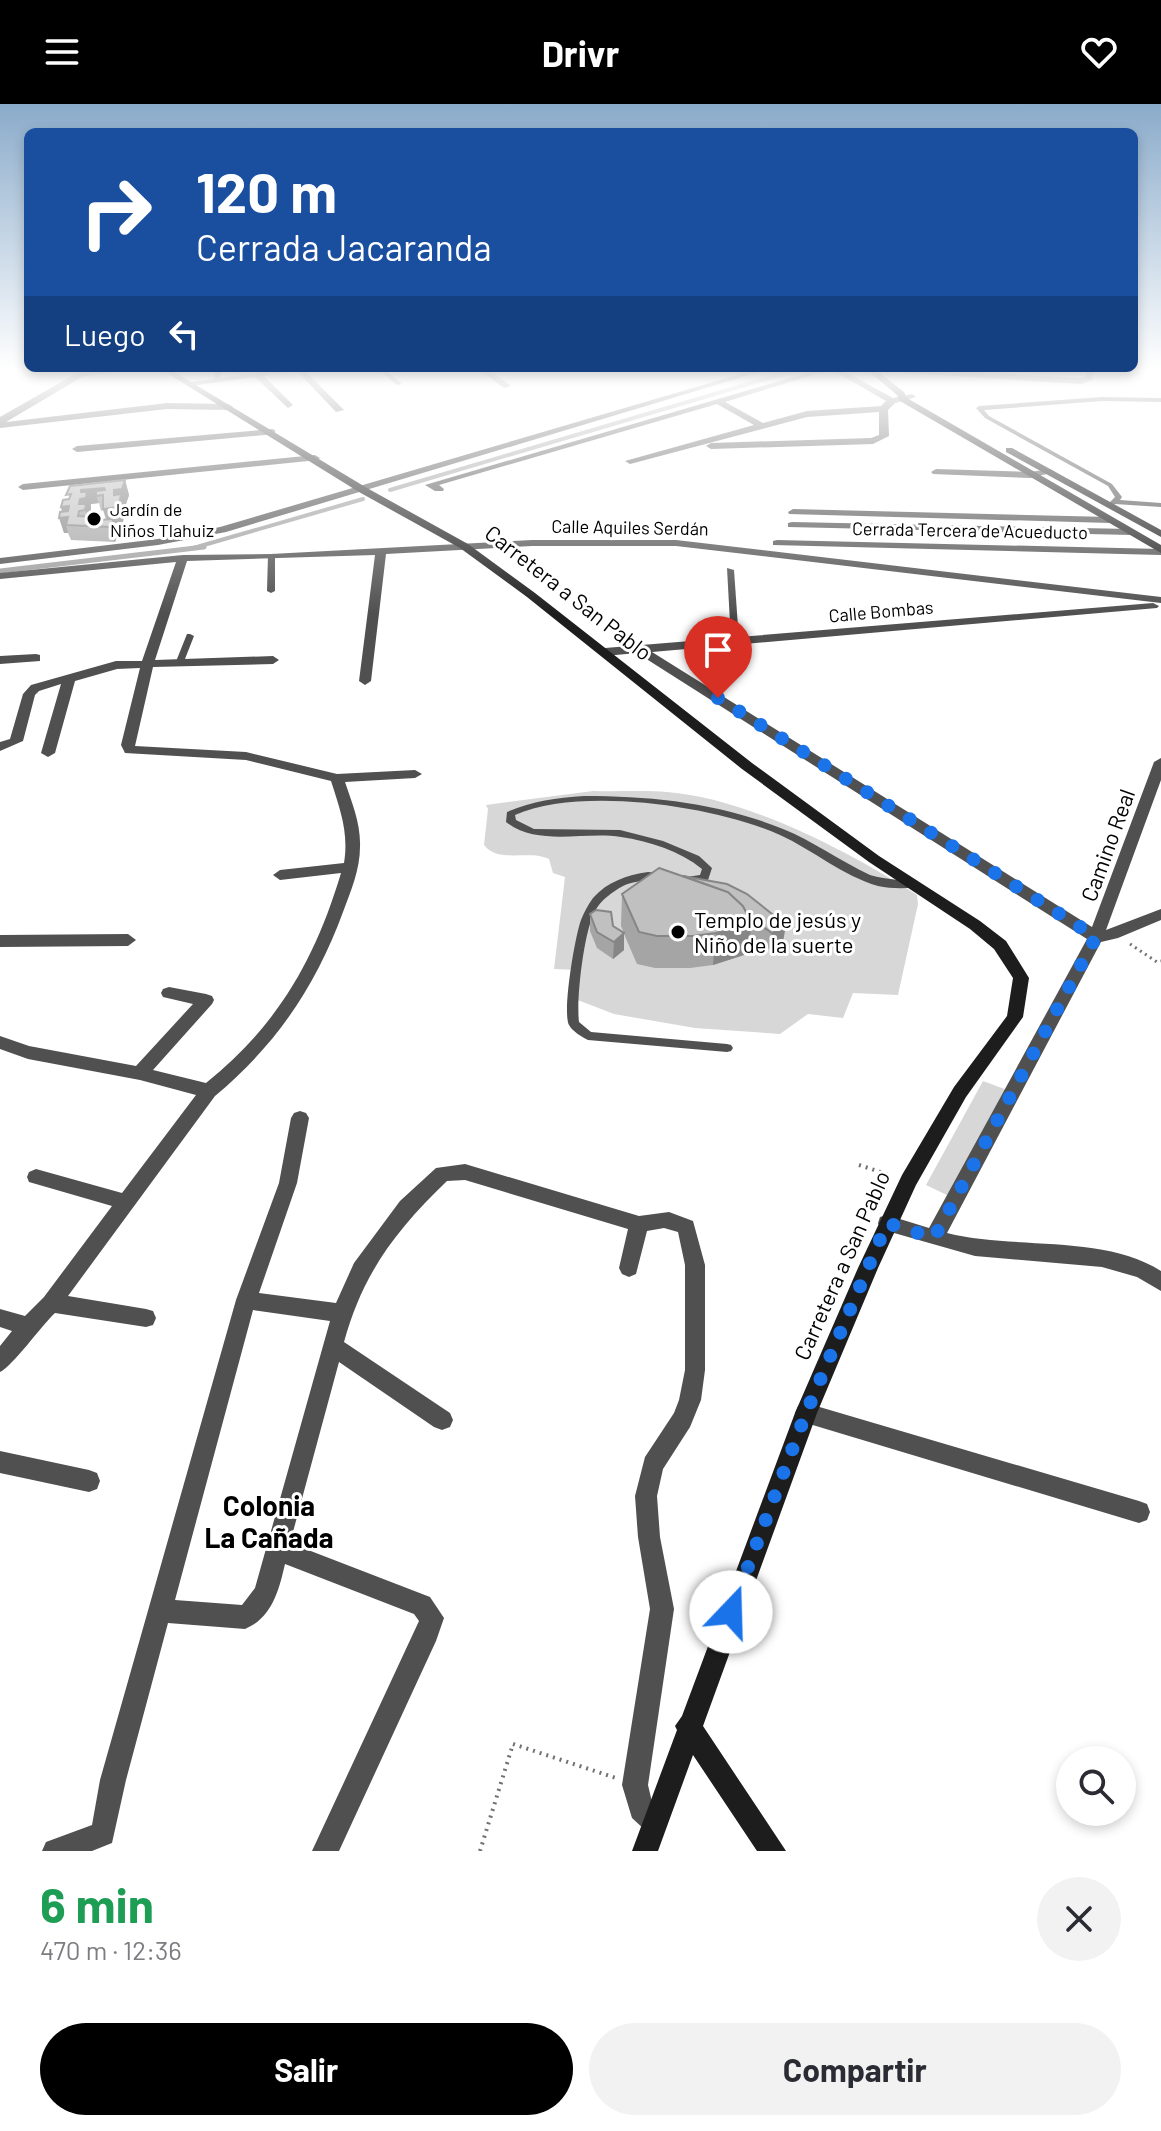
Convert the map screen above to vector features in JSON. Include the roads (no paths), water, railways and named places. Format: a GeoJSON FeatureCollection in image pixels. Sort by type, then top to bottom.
{"type":"FeatureCollection","features":[{"type":"Feature","properties":{"kind":"main road","name":"Carretera a San Pablo"},"geometry":{"type":"LineString","coordinates":[[304,452],[363,490],[464,546],[605,652],[747,766],[874,859],[1000,945],[1021,978],[1015,1017],[960,1092],[887,1223],[806,1413],[688,1726],[645,1851]]}},
{"type":"Feature","properties":{"kind":"main road"},"geometry":{"type":"LineString","coordinates":[[991,452],[1161,551]]}},
{"type":"Feature","properties":{"kind":"main road"},"geometry":{"type":"LineString","coordinates":[[1009,452],[1112,503],[1161,534]]}},
{"type":"Feature","properties":{"kind":"main road"},"geometry":{"type":"LineString","coordinates":[[688,1726],[773,1851]]}},
{"type":"Feature","properties":{"kind":"street"},"geometry":{"type":"LineString","coordinates":[[0,561],[190,537],[491,452]]}},
{"type":"Feature","properties":{"kind":"street"},"geometry":{"type":"LineString","coordinates":[[439,489],[430,485],[544,452]]}},
{"type":"Feature","properties":{"kind":"street"},"geometry":{"type":"LineString","coordinates":[[630,461],[670,452]]}},
{"type":"Feature","properties":{"kind":"street"},"geometry":{"type":"LineString","coordinates":[[23,487],[315,458]]}},
{"type":"Feature","properties":{"kind":"street"},"geometry":{"type":"LineString","coordinates":[[936,472],[1030,475],[1050,472]]}},
{"type":"Feature","properties":{"kind":"street"},"geometry":{"type":"LineString","coordinates":[[793,512],[1110,520]]}},
{"type":"Feature","properties":{"kind":"street"},"geometry":{"type":"LineString","coordinates":[[792,525],[1131,532]]}},
{"type":"Feature","properties":{"kind":"street","name":"Calle Aquiles Serdán"},"geometry":{"type":"LineString","coordinates":[[0,576],[183,558],[271,557],[464,546],[676,543],[1161,603]]}},
{"type":"Feature","properties":{"kind":"street","name":"Cerrada Tercera de Acueducto"},"geometry":{"type":"LineString","coordinates":[[777,543],[1161,551]]}},
{"type":"Feature","properties":{"kind":"street"},"geometry":{"type":"LineString","coordinates":[[365,681],[381,552]]}},
{"type":"Feature","properties":{"kind":"street"},"geometry":{"type":"LineString","coordinates":[[183,558],[147,665],[128,745],[130,750],[246,756],[337,778],[415,774]]}},
{"type":"Feature","properties":{"kind":"street","name":"Calle Bombas"},"geometry":{"type":"LineString","coordinates":[[605,652],[1161,603]]}},
{"type":"Feature","properties":{"kind":"street"},"geometry":{"type":"LineString","coordinates":[[639,649],[1105,935],[1161,914]]}},
{"type":"Feature","properties":{"kind":"street"},"geometry":{"type":"LineString","coordinates":[[0,660],[36,658]]}},
{"type":"Feature","properties":{"kind":"street"},"geometry":{"type":"LineString","coordinates":[[0,747],[13,745],[16,741],[31,691],[116,665],[273,660]]}},
{"type":"Feature","properties":{"kind":"street"},"geometry":{"type":"LineString","coordinates":[[48,753],[69,679]]}},
{"type":"Feature","properties":{"kind":"street","name":"Camino Real"},"geometry":{"type":"LineString","coordinates":[[934,1238],[1105,935],[1161,762]]}},
{"type":"Feature","properties":{"kind":"street"},"geometry":{"type":"LineString","coordinates":[[0,1362],[51,1303],[209,1091],[240,1067],[267,1040],[292,1006],[325,942],[351,867],[354,839],[351,818],[337,778]]}},
{"type":"Feature","properties":{"kind":"street"},"geometry":{"type":"LineString","coordinates":[[280,875],[351,867]]}},
{"type":"Feature","properties":{"kind":"street"},"geometry":{"type":"LineString","coordinates":[[0,941],[128,940]]}},
{"type":"Feature","properties":{"kind":"street"},"geometry":{"type":"LineString","coordinates":[[140,1073],[206,1000],[169,993]]}},
{"type":"Feature","properties":{"kind":"street"},"geometry":{"type":"LineString","coordinates":[[0,1042],[28,1052],[140,1073],[209,1091]]}},
{"type":"Feature","properties":{"kind":"street"},"geometry":{"type":"LineString","coordinates":[[55,1851],[103,1834],[113,1780],[246,1300],[288,1183],[300,1118]]}},
{"type":"Feature","properties":{"kind":"street"},"geometry":{"type":"LineString","coordinates":[[160,1611],[245,1617],[263,1600],[342,1313],[361,1269],[407,1207],[443,1173],[465,1172],[639,1224],[661,1219],[675,1220],[686,1227],[695,1265],[695,1370],[690,1400],[682,1420],[653,1465],[646,1496],[649,1537],[662,1609],[635,1785],[641,1809],[654,1821]]}},
{"type":"Feature","properties":{"kind":"street"},"geometry":{"type":"LineString","coordinates":[[36,1177],[128,1203]]}},
{"type":"Feature","properties":{"kind":"street"},"geometry":{"type":"LineString","coordinates":[[887,1223],[934,1238],[990,1250],[1051,1252],[1123,1264],[1152,1275],[1161,1282]]}},
{"type":"Feature","properties":{"kind":"street"},"geometry":{"type":"LineString","coordinates":[[629,1268],[639,1224]]}},
{"type":"Feature","properties":{"kind":"street"},"geometry":{"type":"LineString","coordinates":[[246,1300],[342,1313]]}},
{"type":"Feature","properties":{"kind":"street"},"geometry":{"type":"LineString","coordinates":[[51,1303],[146,1318]]}},
{"type":"Feature","properties":{"kind":"street"},"geometry":{"type":"LineString","coordinates":[[0,1318],[28,1326]]}},
{"type":"Feature","properties":{"kind":"street"},"geometry":{"type":"LineString","coordinates":[[332,1346],[442,1420]]}},
{"type":"Feature","properties":{"kind":"street"},"geometry":{"type":"LineString","coordinates":[[806,1413],[1139,1512]]}},
{"type":"Feature","properties":{"kind":"street"},"geometry":{"type":"LineString","coordinates":[[0,1462],[89,1481]]}},
{"type":"Feature","properties":{"kind":"street"},"geometry":{"type":"LineString","coordinates":[[277,1549],[422,1605],[432,1618],[428,1633],[325,1851]]}},
{"type":"Feature","properties":{"kind":"lane"},"geometry":{"type":"LineString","coordinates":[[1049,452],[1110,485],[1119,497],[1112,503]]}},
{"type":"Feature","properties":{"kind":"lane"},"geometry":{"type":"LineString","coordinates":[[1112,503],[1161,505]]}},
{"type":"Feature","properties":{"kind":"lane"},"geometry":{"type":"LineString","coordinates":[[271,557],[271,591]]}},
{"type":"Feature","properties":{"kind":"lane"},"geometry":{"type":"LineString","coordinates":[[730,570],[735,641]]}},
{"type":"Feature","properties":{"kind":"lane"},"geometry":{"type":"LineString","coordinates":[[179,664],[190,636]]}},
{"type":"Feature","properties":{"kind":"lane"},"geometry":{"type":"LineString","coordinates":[[727,1048],[588,1036],[574,1024],[572,1011],[587,916],[603,893],[622,881],[654,875],[686,880],[704,878],[707,868],[695,858],[660,843],[620,833],[533,832],[511,822],[510,814],[521,807],[542,802],[586,798],[728,813],[782,832],[879,882],[915,885]]}},
{"type":"Feature","properties":{"kind":"waterway"},"geometry":{"type":"LineString","coordinates":[[390,490],[520,452]]}},
{"type":"Feature","properties":{"kind":"waterway"},"geometry":{"type":"LineString","coordinates":[[192,548],[363,499]]}},
{"type":"Feature","properties":{"kind":"waterway"},"geometry":{"type":"LineString","coordinates":[[192,548],[204,547]]}},
{"type":"Feature","properties":{"kind":"waterway"},"geometry":{"type":"LineString","coordinates":[[0,571],[192,548]]}},
{"type":"Feature","properties":{"kind":"place","name":"Jardín de Niños Tlahuiz"},"geometry":{"type":"Point","coordinates":[94,519]}},
{"type":"Feature","properties":{"kind":"place","name":"Templo de jesús y Niño de la suerte"},"geometry":{"type":"Point","coordinates":[678,932]}},
{"type":"Feature","properties":{"kind":"district","name":"Colonia La Cañada"},"geometry":{"type":"Point","coordinates":[269,1521]}}]}
